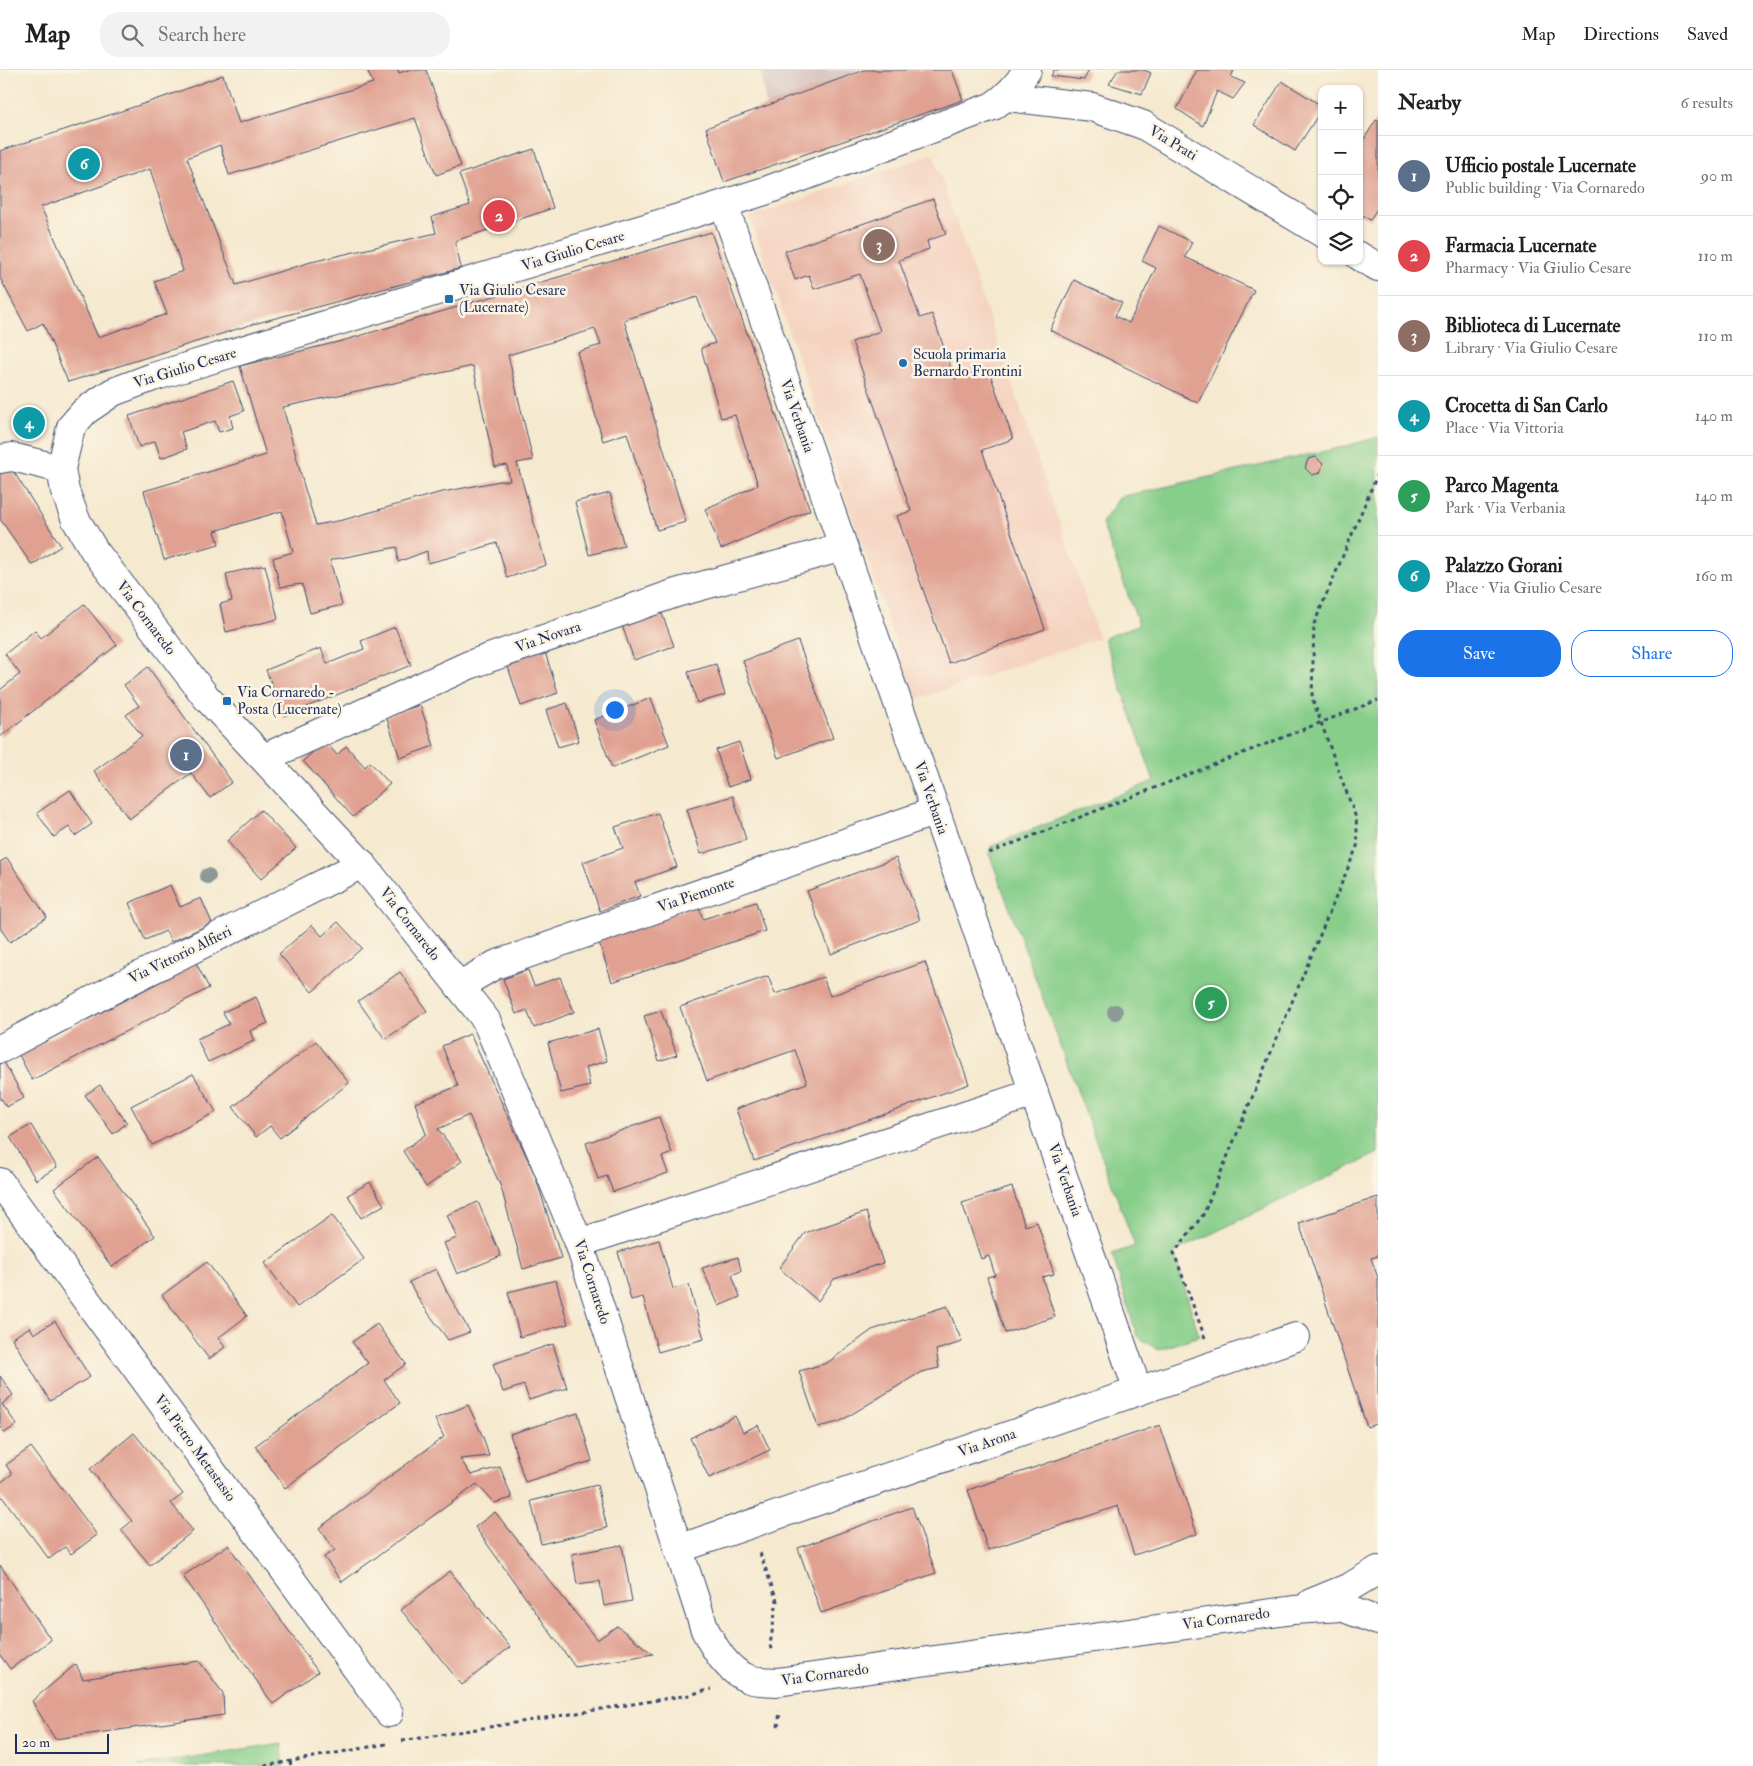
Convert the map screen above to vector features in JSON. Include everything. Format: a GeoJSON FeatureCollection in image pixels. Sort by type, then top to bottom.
{"type":"FeatureCollection","features":[{"type":"Feature","properties":{"kind":"street"},"geometry":{"type":"LineString","coordinates":[[1007,97],[1027,70]]}},
{"type":"Feature","properties":{"kind":"street","name":"Via Giulio Cesare"},"geometry":{"type":"LineString","coordinates":[[61,469],[71,427],[85,411],[113,392],[153,377],[724,205],[993,106],[1007,97]]}},
{"type":"Feature","properties":{"kind":"street","name":"Via Prati"},"geometry":{"type":"LineString","coordinates":[[1007,97],[1092,107],[1143,125],[1318,231]]}},
{"type":"Feature","properties":{"kind":"street","name":"Via Verbania"},"geometry":{"type":"LineString","coordinates":[[724,205],[1138,1391]]}},
{"type":"Feature","properties":{"kind":"street"},"geometry":{"type":"LineString","coordinates":[[0,459],[12,457],[61,469]]}},
{"type":"Feature","properties":{"kind":"street","name":"Via Cornaredo"},"geometry":{"type":"LineString","coordinates":[[61,469],[65,491],[76,520],[94,550],[206,697],[362,864],[486,1020],[579,1243],[705,1630],[717,1653],[735,1670],[750,1679],[777,1682],[1294,1610],[1341,1607],[1378,1621]]}},
{"type":"Feature","properties":{"kind":"street","name":"Via Novara"},"geometry":{"type":"LineString","coordinates":[[264,758],[469,664],[676,593],[843,547]]}},
{"type":"Feature","properties":{"kind":"street","name":"Via Piemonte"},"geometry":{"type":"LineString","coordinates":[[458,986],[496,965],[936,811]]}},
{"type":"Feature","properties":{"kind":"street","name":"Via Vittorio Alfieri"},"geometry":{"type":"LineString","coordinates":[[0,1049],[123,984],[362,864]]}},
{"type":"Feature","properties":{"kind":"street"},"geometry":{"type":"LineString","coordinates":[[579,1243],[1034,1093]]}},
{"type":"Feature","properties":{"kind":"street","name":"Via Pietro Metastasio"},"geometry":{"type":"LineString","coordinates":[[0,1182],[389,1714]]}},
{"type":"Feature","properties":{"kind":"street","name":"Via Arona"},"geometry":{"type":"LineString","coordinates":[[678,1549],[1296,1337]]}},
{"type":"Feature","properties":{"kind":"street","name":"Via Cornaredo"},"geometry":{"type":"LineString","coordinates":[[1294,1610],[1350,1587],[1378,1570]]}},
{"type":"Feature","properties":{"kind":"path"},"geometry":{"type":"LineString","coordinates":[[1208,1346],[1174,1252],[1203,1215],[1358,844],[1356,818],[1312,698],[1314,624],[1378,473]]}},
{"type":"Feature","properties":{"kind":"path"},"geometry":{"type":"LineString","coordinates":[[989,853],[1378,700]]}},
{"type":"Feature","properties":{"kind":"path"},"geometry":{"type":"LineString","coordinates":[[750,1525],[777,1601],[770,1645],[780,1711],[778,1728]]}},
{"type":"Feature","properties":{"kind":"path"},"geometry":{"type":"LineString","coordinates":[[264,1766],[506,1724],[689,1695],[709,1690],[722,1683],[735,1670]]}},
{"type":"Feature","properties":{"kind":"path"},"geometry":{"type":"LineString","coordinates":[[290,1761],[291,1766]]}},
{"type":"Feature","properties":{"kind":"shaded area"},"geometry":{"type":"Polygon","coordinates":[[[761,70],[864,70],[766,108],[761,70]]]}},
{"type":"Feature","properties":{"kind":"shaded area","name":"Scuola primaria Bernardo Frontini"},"geometry":{"type":"Polygon","coordinates":[[[933,154],[1099,638],[915,700],[750,217],[933,154]]]}},
{"type":"Feature","properties":{"kind":"green space"},"geometry":{"type":"Polygon","coordinates":[[[1378,437],[1378,1153],[1174,1252],[1199,1336],[1158,1350],[1137,1336],[1112,1254],[1135,1246],[989,853],[991,846],[1154,781],[1104,638],[1139,625],[1102,523],[1120,497],[1343,447],[1378,437]]]}},
{"type":"Feature","properties":{"kind":"green space"},"geometry":{"type":"Polygon","coordinates":[[[281,1743],[284,1766],[138,1766],[281,1743]]]}},
{"type":"Feature","properties":{"kind":"building"},"geometry":{"type":"Polygon","coordinates":[[[367,70],[398,70],[399,73],[408,70],[426,70],[461,166],[436,175],[415,118],[229,175],[220,145],[187,158],[236,285],[311,262],[436,233],[432,217],[470,205],[459,174],[534,149],[553,208],[455,241],[461,268],[250,325],[68,382],[43,323],[28,331],[0,278],[0,151],[164,97],[223,75],[239,123],[373,83],[367,70]],[[150,169],[41,207],[98,337],[167,314],[154,281],[183,271],[150,169]]]}},
{"type":"Feature","properties":{"kind":"building"},"geometry":{"type":"Polygon","coordinates":[[[864,70],[952,70],[963,100],[724,182],[706,128],[864,70]]]}},
{"type":"Feature","properties":{"kind":"building"},"geometry":{"type":"Polygon","coordinates":[[[1054,70],[1089,70],[1084,80],[1051,76],[1054,70]]]}},
{"type":"Feature","properties":{"kind":"building"},"geometry":{"type":"Polygon","coordinates":[[[1118,70],[1144,70],[1151,73],[1142,94],[1109,84],[1118,70]]]}},
{"type":"Feature","properties":{"kind":"building"},"geometry":{"type":"Polygon","coordinates":[[[1197,70],[1234,70],[1231,77],[1245,83],[1233,99],[1217,91],[1203,126],[1177,109],[1197,70]]]}},
{"type":"Feature","properties":{"kind":"building"},"geometry":{"type":"Polygon","coordinates":[[[1282,81],[1318,104],[1318,115],[1295,151],[1254,125],[1282,81]]]}},
{"type":"Feature","properties":{"kind":"building"},"geometry":{"type":"Polygon","coordinates":[[[1376,120],[1378,121],[1378,207],[1370,220],[1363,216],[1363,141],[1376,120]]]}},
{"type":"Feature","properties":{"kind":"building"},"geometry":{"type":"Polygon","coordinates":[[[933,199],[946,234],[927,241],[929,249],[899,260],[920,318],[932,314],[955,379],[988,368],[1013,439],[982,450],[1045,629],[949,663],[897,516],[911,511],[852,342],[880,331],[860,274],[814,289],[809,275],[795,280],[785,251],[933,199]]]}},
{"type":"Feature","properties":{"kind":"building"},"geometry":{"type":"Polygon","coordinates":[[[1159,226],[1192,242],[1185,257],[1254,290],[1198,403],[1050,330],[1074,280],[1122,303],[1115,316],[1129,323],[1156,268],[1142,261],[1159,226]]]}},
{"type":"Feature","properties":{"kind":"building"},"geometry":{"type":"Polygon","coordinates":[[[711,232],[810,510],[721,549],[705,509],[758,485],[735,415],[721,418],[701,348],[715,343],[697,297],[624,320],[686,522],[657,530],[627,433],[603,441],[577,352],[601,345],[595,329],[508,355],[533,460],[517,463],[546,565],[507,578],[497,543],[428,563],[427,551],[398,562],[397,547],[330,560],[342,605],[310,613],[302,584],[280,587],[273,558],[293,552],[282,511],[215,531],[219,544],[164,560],[144,491],[266,455],[240,366],[342,341],[711,232]],[[473,366],[283,407],[316,525],[343,520],[438,493],[500,481],[510,481],[507,465],[495,467],[473,366]]]}},
{"type":"Feature","properties":{"kind":"building"},"geometry":{"type":"Polygon","coordinates":[[[233,381],[244,411],[230,416],[233,428],[219,432],[215,421],[181,432],[187,449],[161,458],[155,441],[139,447],[129,416],[233,381]]]}},
{"type":"Feature","properties":{"kind":"building"},"geometry":{"type":"Polygon","coordinates":[[[1316,457],[1323,464],[1320,473],[1312,475],[1305,468],[1308,459],[1316,457]]]}},
{"type":"Feature","properties":{"kind":"building"},"geometry":{"type":"Polygon","coordinates":[[[0,463],[10,466],[61,546],[32,565],[0,519],[0,463]]]}},
{"type":"Feature","properties":{"kind":"building"},"geometry":{"type":"Polygon","coordinates":[[[610,493],[624,546],[589,555],[575,502],[610,493]]]}},
{"type":"Feature","properties":{"kind":"building"},"geometry":{"type":"Polygon","coordinates":[[[265,565],[278,619],[226,632],[220,604],[232,601],[226,574],[265,565]]]}},
{"type":"Feature","properties":{"kind":"building"},"geometry":{"type":"Polygon","coordinates":[[[84,604],[117,645],[0,737],[0,690],[20,674],[5,654],[35,630],[41,638],[84,604]]]}},
{"type":"Feature","properties":{"kind":"building"},"geometry":{"type":"Polygon","coordinates":[[[661,611],[674,646],[634,660],[622,625],[661,611]]]}},
{"type":"Feature","properties":{"kind":"building"},"geometry":{"type":"Polygon","coordinates":[[[395,627],[411,665],[284,716],[266,670],[321,648],[327,664],[364,649],[361,641],[395,627]]]}},
{"type":"Feature","properties":{"kind":"building"},"geometry":{"type":"Polygon","coordinates":[[[798,641],[833,738],[778,758],[743,661],[798,641]]]}},
{"type":"Feature","properties":{"kind":"building"},"geometry":{"type":"Polygon","coordinates":[[[544,649],[558,693],[521,706],[506,661],[544,649]]]}},
{"type":"Feature","properties":{"kind":"building"},"geometry":{"type":"Polygon","coordinates":[[[716,664],[725,695],[697,703],[688,672],[716,664]]]}},
{"type":"Feature","properties":{"kind":"building"},"geometry":{"type":"Polygon","coordinates":[[[148,667],[232,782],[210,798],[191,773],[129,819],[94,771],[142,736],[126,715],[139,706],[124,685],[148,667]]]}},
{"type":"Feature","properties":{"kind":"building"},"geometry":{"type":"Polygon","coordinates":[[[651,698],[669,745],[612,768],[594,720],[651,698]]]}},
{"type":"Feature","properties":{"kind":"building"},"geometry":{"type":"Polygon","coordinates":[[[567,703],[579,741],[558,747],[546,710],[567,703]]]}},
{"type":"Feature","properties":{"kind":"building"},"geometry":{"type":"Polygon","coordinates":[[[420,705],[434,746],[400,758],[386,716],[420,705]]]}},
{"type":"Feature","properties":{"kind":"building"},"geometry":{"type":"Polygon","coordinates":[[[325,741],[337,755],[346,746],[365,767],[370,762],[390,784],[353,817],[303,761],[325,741]]]}},
{"type":"Feature","properties":{"kind":"building"},"geometry":{"type":"Polygon","coordinates":[[[739,742],[751,779],[728,787],[716,750],[739,742]]]}},
{"type":"Feature","properties":{"kind":"building"},"geometry":{"type":"Polygon","coordinates":[[[70,790],[92,824],[75,836],[69,827],[54,837],[37,813],[70,790]]]}},
{"type":"Feature","properties":{"kind":"building"},"geometry":{"type":"Polygon","coordinates":[[[733,796],[746,840],[701,854],[687,809],[733,796]]]}},
{"type":"Feature","properties":{"kind":"building"},"geometry":{"type":"Polygon","coordinates":[[[261,810],[296,848],[261,879],[227,841],[261,810]]]}},
{"type":"Feature","properties":{"kind":"building"},"geometry":{"type":"Polygon","coordinates":[[[658,813],[677,867],[635,882],[640,896],[600,911],[583,862],[623,848],[615,827],[658,813]]]}},
{"type":"Feature","properties":{"kind":"building"},"geometry":{"type":"Polygon","coordinates":[[[7,858],[47,917],[10,942],[0,928],[0,862],[7,858]]]}},
{"type":"Feature","properties":{"kind":"building"},"geometry":{"type":"Polygon","coordinates":[[[896,858],[920,920],[831,954],[807,891],[896,858]]]}},
{"type":"Feature","properties":{"kind":"building"},"geometry":{"type":"Polygon","coordinates":[[[170,885],[180,907],[201,898],[212,923],[171,942],[166,931],[145,940],[129,903],[170,885]]]}},
{"type":"Feature","properties":{"kind":"building"},"geometry":{"type":"Polygon","coordinates":[[[756,902],[765,931],[612,982],[598,939],[698,905],[703,919],[756,902]]]}},
{"type":"Feature","properties":{"kind":"building"},"geometry":{"type":"Polygon","coordinates":[[[338,922],[362,948],[312,992],[279,954],[312,925],[322,936],[338,922]]]}},
{"type":"Feature","properties":{"kind":"building"},"geometry":{"type":"Polygon","coordinates":[[[925,962],[969,1084],[754,1161],[736,1109],[807,1083],[795,1050],[707,1081],[680,1007],[768,976],[775,994],[823,977],[830,996],[925,962]]]}},
{"type":"Feature","properties":{"kind":"building"},"geometry":{"type":"Polygon","coordinates":[[[196,963],[209,988],[32,1080],[19,1055],[196,963]]]}},
{"type":"Feature","properties":{"kind":"building"},"geometry":{"type":"Polygon","coordinates":[[[528,970],[534,986],[560,977],[574,1012],[534,1028],[527,1010],[516,1014],[503,979],[528,970]]]}},
{"type":"Feature","properties":{"kind":"building"},"geometry":{"type":"Polygon","coordinates":[[[400,972],[427,1011],[385,1039],[358,1001],[400,972]]]}},
{"type":"Feature","properties":{"kind":"building"},"geometry":{"type":"Polygon","coordinates":[[[256,997],[268,1023],[250,1031],[254,1041],[208,1062],[197,1039],[229,1024],[223,1012],[256,997]]]}},
{"type":"Feature","properties":{"kind":"building"},"geometry":{"type":"Polygon","coordinates":[[[661,1011],[677,1055],[659,1061],[644,1016],[661,1011]]]}},
{"type":"Feature","properties":{"kind":"building"},"geometry":{"type":"Polygon","coordinates":[[[598,1029],[607,1061],[586,1067],[590,1086],[561,1093],[548,1043],[598,1029]]]}},
{"type":"Feature","properties":{"kind":"building"},"geometry":{"type":"Polygon","coordinates":[[[470,1034],[535,1175],[561,1258],[523,1269],[501,1187],[469,1115],[438,1129],[462,1161],[426,1187],[403,1151],[426,1134],[415,1103],[458,1086],[442,1046],[470,1034]]]}},
{"type":"Feature","properties":{"kind":"building"},"geometry":{"type":"Polygon","coordinates":[[[316,1041],[349,1083],[280,1138],[270,1126],[256,1137],[233,1107],[316,1041]]]}},
{"type":"Feature","properties":{"kind":"building"},"geometry":{"type":"Polygon","coordinates":[[[4,1062],[24,1098],[6,1107],[2,1099],[0,1100],[0,1064],[4,1062]]]}},
{"type":"Feature","properties":{"kind":"building"},"geometry":{"type":"Polygon","coordinates":[[[193,1074],[216,1112],[152,1145],[131,1106],[193,1074]]]}},
{"type":"Feature","properties":{"kind":"building"},"geometry":{"type":"Polygon","coordinates":[[[100,1085],[127,1123],[113,1134],[85,1095],[100,1085]]]}},
{"type":"Feature","properties":{"kind":"building"},"geometry":{"type":"Polygon","coordinates":[[[659,1117],[672,1153],[662,1157],[668,1173],[613,1192],[607,1176],[598,1179],[586,1143],[659,1117]]]}},
{"type":"Feature","properties":{"kind":"building"},"geometry":{"type":"Polygon","coordinates":[[[31,1125],[57,1167],[36,1180],[10,1137],[31,1125]]]}},
{"type":"Feature","properties":{"kind":"building"},"geometry":{"type":"Polygon","coordinates":[[[98,1157],[155,1236],[112,1267],[54,1189],[98,1157]]]}},
{"type":"Feature","properties":{"kind":"building"},"geometry":{"type":"Polygon","coordinates":[[[370,1182],[384,1205],[361,1218],[348,1195],[370,1182]]]}},
{"type":"Feature","properties":{"kind":"building"},"geometry":{"type":"Polygon","coordinates":[[[1012,1187],[1025,1226],[1037,1222],[1054,1274],[1042,1277],[1055,1317],[1005,1333],[987,1277],[995,1275],[989,1256],[981,1259],[962,1203],[1012,1187]]]}},
{"type":"Feature","properties":{"kind":"building"},"geometry":{"type":"Polygon","coordinates":[[[1378,1197],[1378,1256],[1371,1258],[1378,1278],[1378,1423],[1367,1427],[1299,1223],[1378,1197]]]}},
{"type":"Feature","properties":{"kind":"building"},"geometry":{"type":"Polygon","coordinates":[[[478,1202],[501,1256],[457,1274],[444,1243],[457,1238],[447,1215],[478,1202]]]}},
{"type":"Feature","properties":{"kind":"building"},"geometry":{"type":"Polygon","coordinates":[[[866,1212],[883,1263],[834,1279],[818,1301],[779,1268],[805,1233],[866,1212]]]}},
{"type":"Feature","properties":{"kind":"building"},"geometry":{"type":"Polygon","coordinates":[[[332,1215],[364,1259],[297,1307],[265,1263],[332,1215]]]}},
{"type":"Feature","properties":{"kind":"building"},"geometry":{"type":"Polygon","coordinates":[[[659,1240],[673,1289],[689,1285],[704,1339],[658,1352],[643,1297],[631,1300],[618,1252],[659,1240]]]}},
{"type":"Feature","properties":{"kind":"building"},"geometry":{"type":"Polygon","coordinates":[[[738,1257],[741,1271],[732,1275],[740,1297],[719,1306],[702,1268],[738,1257]]]}},
{"type":"Feature","properties":{"kind":"building"},"geometry":{"type":"Polygon","coordinates":[[[207,1262],[247,1316],[218,1338],[225,1347],[209,1359],[162,1295],[207,1262]]]}},
{"type":"Feature","properties":{"kind":"building"},"geometry":{"type":"Polygon","coordinates":[[[436,1269],[470,1332],[448,1340],[421,1303],[409,1282],[436,1269]]]}},
{"type":"Feature","properties":{"kind":"building"},"geometry":{"type":"Polygon","coordinates":[[[556,1280],[568,1324],[520,1337],[508,1292],[556,1280]]]}},
{"type":"Feature","properties":{"kind":"building"},"geometry":{"type":"Polygon","coordinates":[[[947,1306],[962,1342],[936,1350],[939,1368],[921,1372],[839,1422],[818,1427],[799,1371],[827,1363],[872,1330],[947,1306]]]}},
{"type":"Feature","properties":{"kind":"building"},"geometry":{"type":"Polygon","coordinates":[[[55,1321],[90,1377],[50,1401],[12,1338],[30,1327],[34,1334],[55,1321]]]}},
{"type":"Feature","properties":{"kind":"building"},"geometry":{"type":"Polygon","coordinates":[[[377,1324],[406,1364],[384,1380],[400,1403],[285,1488],[255,1446],[368,1363],[352,1342],[377,1324]]]}},
{"type":"Feature","properties":{"kind":"building"},"geometry":{"type":"Polygon","coordinates":[[[553,1344],[567,1388],[529,1400],[524,1385],[503,1392],[493,1364],[553,1344]]]}},
{"type":"Feature","properties":{"kind":"building"},"geometry":{"type":"Polygon","coordinates":[[[0,1376],[13,1395],[2,1404],[17,1425],[4,1433],[0,1427],[0,1376]]]}},
{"type":"Feature","properties":{"kind":"building"},"geometry":{"type":"Polygon","coordinates":[[[468,1405],[483,1437],[489,1456],[460,1459],[471,1475],[500,1467],[512,1498],[494,1503],[477,1484],[342,1582],[324,1557],[335,1550],[319,1528],[444,1437],[435,1419],[468,1405]]]}},
{"type":"Feature","properties":{"kind":"building"},"geometry":{"type":"Polygon","coordinates":[[[578,1413],[592,1461],[525,1482],[510,1434],[578,1413]]]}},
{"type":"Feature","properties":{"kind":"building"},"geometry":{"type":"Polygon","coordinates":[[[735,1416],[743,1432],[758,1425],[770,1450],[709,1478],[690,1438],[735,1416]]]}},
{"type":"Feature","properties":{"kind":"building"},"geometry":{"type":"Polygon","coordinates":[[[1160,1425],[1197,1534],[1134,1555],[1118,1506],[988,1550],[968,1490],[1160,1425]]]}},
{"type":"Feature","properties":{"kind":"building"},"geometry":{"type":"Polygon","coordinates":[[[134,1433],[183,1494],[171,1503],[193,1531],[150,1565],[121,1530],[132,1521],[90,1469],[134,1433]]]}},
{"type":"Feature","properties":{"kind":"building"},"geometry":{"type":"Polygon","coordinates":[[[31,1447],[97,1535],[71,1554],[65,1547],[49,1559],[0,1494],[0,1483],[12,1474],[6,1465],[31,1447]]]}},
{"type":"Feature","properties":{"kind":"building"},"geometry":{"type":"Polygon","coordinates":[[[597,1485],[607,1528],[541,1544],[531,1501],[597,1485]]]}},
{"type":"Feature","properties":{"kind":"building"},"geometry":{"type":"Polygon","coordinates":[[[912,1507],[936,1573],[821,1613],[798,1548],[912,1507]]]}},
{"type":"Feature","properties":{"kind":"building"},"geometry":{"type":"Polygon","coordinates":[[[495,1512],[597,1640],[617,1626],[653,1654],[575,1667],[475,1527],[495,1512]]]}},
{"type":"Feature","properties":{"kind":"building"},"geometry":{"type":"Polygon","coordinates":[[[228,1545],[318,1672],[273,1704],[183,1576],[228,1545]]]}},
{"type":"Feature","properties":{"kind":"building"},"geometry":{"type":"Polygon","coordinates":[[[622,1545],[632,1601],[604,1606],[600,1581],[577,1584],[572,1554],[622,1545]]]}},
{"type":"Feature","properties":{"kind":"building"},"geometry":{"type":"Polygon","coordinates":[[[0,1565],[51,1640],[10,1669],[0,1655],[0,1565]]]}},
{"type":"Feature","properties":{"kind":"building"},"geometry":{"type":"Polygon","coordinates":[[[450,1571],[510,1647],[462,1685],[401,1610],[450,1571]]]}},
{"type":"Feature","properties":{"kind":"building"},"geometry":{"type":"Polygon","coordinates":[[[199,1661],[223,1693],[224,1715],[55,1739],[32,1701],[76,1664],[83,1679],[199,1661]]]}},
{"type":"Feature","properties":{"kind":"place","name":"Palazzo Gorani"},"geometry":{"type":"Point","coordinates":[84,164]}},
{"type":"Feature","properties":{"kind":"place","name":"Farmacia Lucernate"},"geometry":{"type":"Point","coordinates":[499,216]}},
{"type":"Feature","properties":{"kind":"place","name":"Biblioteca di Lucernate"},"geometry":{"type":"Point","coordinates":[879,245]}},
{"type":"Feature","properties":{"kind":"place","name":"Via Giulio Cesare (Lucernate)"},"geometry":{"type":"Point","coordinates":[449,299]}},
{"type":"Feature","properties":{"kind":"place","name":"Scuola primaria Bernardo Frontini"},"geometry":{"type":"Point","coordinates":[903,363]}},
{"type":"Feature","properties":{"kind":"place","name":"Crocetta di San Carlo"},"geometry":{"type":"Point","coordinates":[29,423]}},
{"type":"Feature","properties":{"kind":"place","name":"Via Cornaredo - Posta (Lucernate)"},"geometry":{"type":"Point","coordinates":[227,701]}},
{"type":"Feature","properties":{"kind":"place","name":"Ufficio postale Lucernate"},"geometry":{"type":"Point","coordinates":[186,755]}},
{"type":"Feature","properties":{"kind":"place","name":"Parco Magenta"},"geometry":{"type":"Point","coordinates":[1211,1003]}}]}
